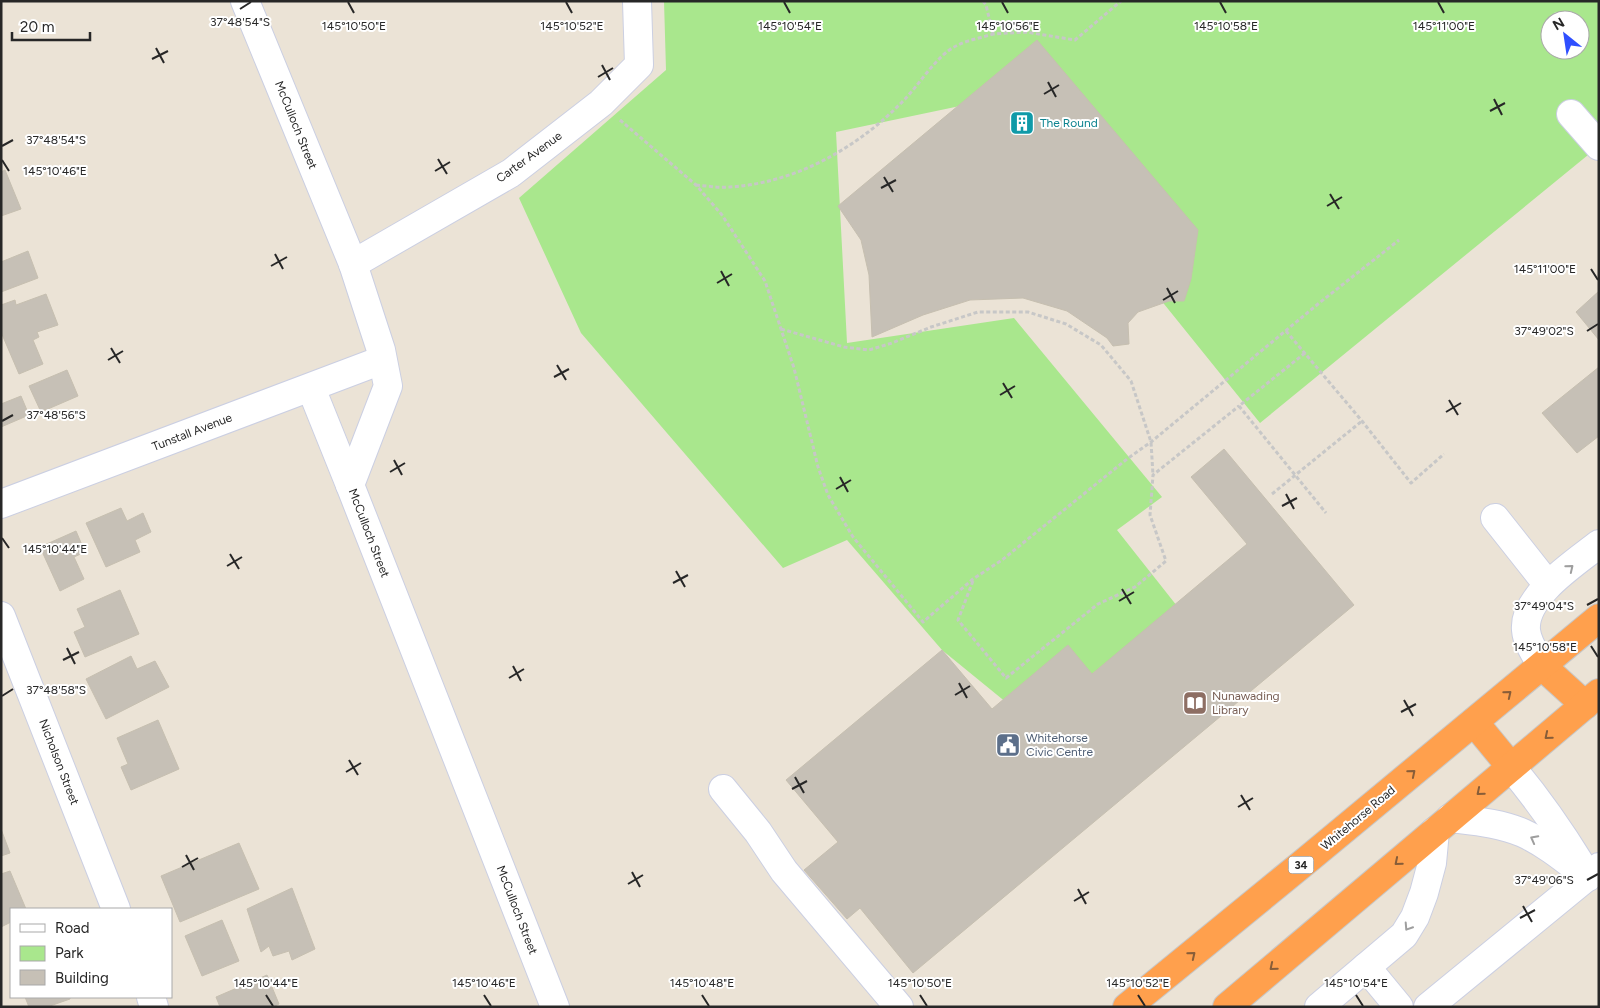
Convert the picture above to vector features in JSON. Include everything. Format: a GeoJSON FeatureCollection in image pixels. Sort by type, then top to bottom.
{"type":"FeatureCollection","features":[{"type":"Feature","properties":{"kind":"highway","name":"Whitehorse Road"},"geometry":{"type":"LineString","coordinates":[[1126,1007],[1228,926],[1599,618]]}},
{"type":"Feature","properties":{"kind":"highway"},"geometry":{"type":"LineString","coordinates":[[1226,1007],[1592,699],[1542,666]]}},
{"type":"Feature","properties":{"kind":"highway"},"geometry":{"type":"LineString","coordinates":[[1474,722],[1511,767]]}},
{"type":"Feature","properties":{"kind":"street","name":"McCulloch Street"},"geometry":{"type":"LineString","coordinates":[[245,1],[353,264],[381,350],[388,386],[350,485],[556,1007]]}},
{"type":"Feature","properties":{"kind":"street","name":"Carter Avenue"},"geometry":{"type":"LineString","coordinates":[[353,264],[511,173],[601,103],[639,65],[637,1]]}},
{"type":"Feature","properties":{"kind":"street"},"geometry":{"type":"LineString","coordinates":[[1570,114],[1599,146]]}},
{"type":"Feature","properties":{"kind":"street","name":"Tunstall Avenue"},"geometry":{"type":"LineString","coordinates":[[1,504],[382,360]]}},
{"type":"Feature","properties":{"kind":"street"},"geometry":{"type":"LineString","coordinates":[[311,388],[350,485]]}},
{"type":"Feature","properties":{"kind":"street"},"geometry":{"type":"LineString","coordinates":[[1495,518],[1548,585]]}},
{"type":"Feature","properties":{"kind":"street"},"geometry":{"type":"LineString","coordinates":[[1542,666],[1526,630],[1533,605],[1548,585],[1599,544]]}},
{"type":"Feature","properties":{"kind":"street","name":"Nicholson Street"},"geometry":{"type":"LineString","coordinates":[[1,616],[116,908]]}},
{"type":"Feature","properties":{"kind":"street"},"geometry":{"type":"LineString","coordinates":[[1511,767],[1593,872]]}},
{"type":"Feature","properties":{"kind":"street"},"geometry":{"type":"LineString","coordinates":[[723,789],[758,832],[784,871],[899,1007]]}},
{"type":"Feature","properties":{"kind":"street"},"geometry":{"type":"LineString","coordinates":[[1319,1007],[1404,935],[1415,917],[1424,893],[1442,824],[1501,826],[1521,832],[1593,872]]}},
{"type":"Feature","properties":{"kind":"street"},"geometry":{"type":"LineString","coordinates":[[1428,1007],[1593,872]]}},
{"type":"Feature","properties":{"kind":"street"},"geometry":{"type":"LineString","coordinates":[[1366,967],[1398,1007]]}},
{"type":"Feature","properties":{"kind":"path"},"geometry":{"type":"LineString","coordinates":[[983,1],[986,5],[992,34]]}},
{"type":"Feature","properties":{"kind":"path"},"geometry":{"type":"LineString","coordinates":[[696,185],[730,188],[786,178],[838,153],[872,128],[904,101],[933,65],[955,46],[992,34],[1026,32],[1074,40],[1121,1]]}},
{"type":"Feature","properties":{"kind":"path"},"geometry":{"type":"LineString","coordinates":[[601,103],[696,185],[722,214],[765,281],[794,368],[818,467],[828,495],[853,538],[923,622],[973,579],[1002,560],[1127,459],[1151,442],[1399,240]]}},
{"type":"Feature","properties":{"kind":"path"},"geometry":{"type":"LineString","coordinates":[[780,328],[844,346],[869,350],[978,312],[1028,312],[1066,324],[1101,345],[1131,381],[1151,442],[1153,475],[1150,516],[1166,561],[1135,586],[1098,604],[1006,678],[958,620],[973,579]]}},
{"type":"Feature","properties":{"kind":"path"},"geometry":{"type":"LineString","coordinates":[[1286,331],[1362,421],[1411,483],[1444,454]]}},
{"type":"Feature","properties":{"kind":"path"},"geometry":{"type":"LineString","coordinates":[[1153,475],[1305,353]]}},
{"type":"Feature","properties":{"kind":"path"},"geometry":{"type":"LineString","coordinates":[[1238,406],[1326,513]]}},
{"type":"Feature","properties":{"kind":"path"},"geometry":{"type":"LineString","coordinates":[[1272,494],[1294,474],[1362,421]]}},
{"type":"Feature","properties":{"kind":"green space"},"geometry":{"type":"Polygon","coordinates":[[[664,1],[1599,1],[1599,146],[1260,423],[998,98],[836,132],[847,343],[1014,318],[1162,497],[1117,530],[1177,606],[1092,674],[1034,725],[942,650],[847,540],[783,568],[581,333],[519,198],[666,70],[664,1]]]}},
{"type":"Feature","properties":{"kind":"building","name":"The Round"},"geometry":{"type":"Polygon","coordinates":[[[1037,40],[1198,230],[1191,279],[1184,301],[1169,301],[1138,312],[1128,323],[1129,344],[1113,346],[1107,338],[1067,311],[1023,298],[970,300],[923,315],[872,337],[869,275],[861,240],[838,206],[1037,40]]]}},
{"type":"Feature","properties":{"kind":"building"},"geometry":{"type":"Polygon","coordinates":[[[5,170],[21,209],[1,216],[1,172],[5,170]]]}},
{"type":"Feature","properties":{"kind":"building"},"geometry":{"type":"Polygon","coordinates":[[[28,251],[38,278],[1,292],[1,262],[28,251]]]}},
{"type":"Feature","properties":{"kind":"building"},"geometry":{"type":"Polygon","coordinates":[[[1599,291],[1599,340],[1576,312],[1599,291]]]}},
{"type":"Feature","properties":{"kind":"building"},"geometry":{"type":"Polygon","coordinates":[[[46,294],[58,325],[37,332],[39,337],[33,340],[43,364],[19,374],[1,332],[1,305],[15,300],[16,305],[46,294]]]}},
{"type":"Feature","properties":{"kind":"building"},"geometry":{"type":"Polygon","coordinates":[[[1599,367],[1599,436],[1577,453],[1542,413],[1599,367]]]}},
{"type":"Feature","properties":{"kind":"building"},"geometry":{"type":"Polygon","coordinates":[[[67,370],[78,396],[41,412],[29,386],[67,370]]]}},
{"type":"Feature","properties":{"kind":"building"},"geometry":{"type":"Polygon","coordinates":[[[21,396],[29,415],[1,427],[1,404],[21,396]]]}},
{"type":"Feature","properties":{"kind":"building","name":"Whitehorse Civic Centre"},"geometry":{"type":"Polygon","coordinates":[[[1224,449],[1354,605],[913,973],[860,908],[847,919],[804,870],[838,842],[786,780],[942,650],[992,709],[1068,645],[1092,674],[1247,544],[1191,477],[1224,449]]]}},
{"type":"Feature","properties":{"kind":"building"},"geometry":{"type":"Polygon","coordinates":[[[121,508],[127,521],[143,513],[151,532],[135,540],[140,552],[106,567],[86,523],[121,508]]]}},
{"type":"Feature","properties":{"kind":"building"},"geometry":{"type":"Polygon","coordinates":[[[76,531],[85,552],[74,557],[84,579],[60,591],[40,547],[76,531]]]}},
{"type":"Feature","properties":{"kind":"building"},"geometry":{"type":"Polygon","coordinates":[[[120,590],[139,634],[85,657],[74,632],[85,627],[77,609],[120,590]]]}},
{"type":"Feature","properties":{"kind":"building"},"geometry":{"type":"Polygon","coordinates":[[[131,656],[137,669],[155,661],[169,687],[106,719],[86,679],[131,656]]]}},
{"type":"Feature","properties":{"kind":"building"},"geometry":{"type":"Polygon","coordinates":[[[158,720],[179,769],[131,790],[121,767],[128,764],[117,738],[158,720]]]}},
{"type":"Feature","properties":{"kind":"building"},"geometry":{"type":"Polygon","coordinates":[[[1,829],[10,853],[1,856],[1,829]]]}},
{"type":"Feature","properties":{"kind":"building"},"geometry":{"type":"Polygon","coordinates":[[[239,843],[259,889],[180,922],[161,876],[239,843]]]}},
{"type":"Feature","properties":{"kind":"building"},"geometry":{"type":"Polygon","coordinates":[[[10,871],[26,908],[10,908],[10,922],[1,927],[1,874],[10,871]]]}},
{"type":"Feature","properties":{"kind":"building"},"geometry":{"type":"Polygon","coordinates":[[[292,888],[315,949],[292,960],[289,951],[273,956],[269,946],[261,952],[247,909],[292,888]]]}},
{"type":"Feature","properties":{"kind":"building"},"geometry":{"type":"Polygon","coordinates":[[[222,920],[239,961],[202,976],[185,936],[222,920]]]}},
{"type":"Feature","properties":{"kind":"building"},"geometry":{"type":"Polygon","coordinates":[[[267,975],[279,1004],[273,1007],[220,1007],[216,997],[267,975]]]}},
{"type":"Feature","properties":{"kind":"building"},"geometry":{"type":"Polygon","coordinates":[[[25,998],[70,998],[47,1007],[29,1007],[25,998]]]}},
{"type":"Feature","properties":{"kind":"place","name":"The Round"},"geometry":{"type":"Point","coordinates":[1022,123]}},
{"type":"Feature","properties":{"kind":"place","name":"Nunawading Library"},"geometry":{"type":"Point","coordinates":[1195,703]}},
{"type":"Feature","properties":{"kind":"place","name":"Whitehorse Civic Centre"},"geometry":{"type":"Point","coordinates":[1008,745]}}]}
